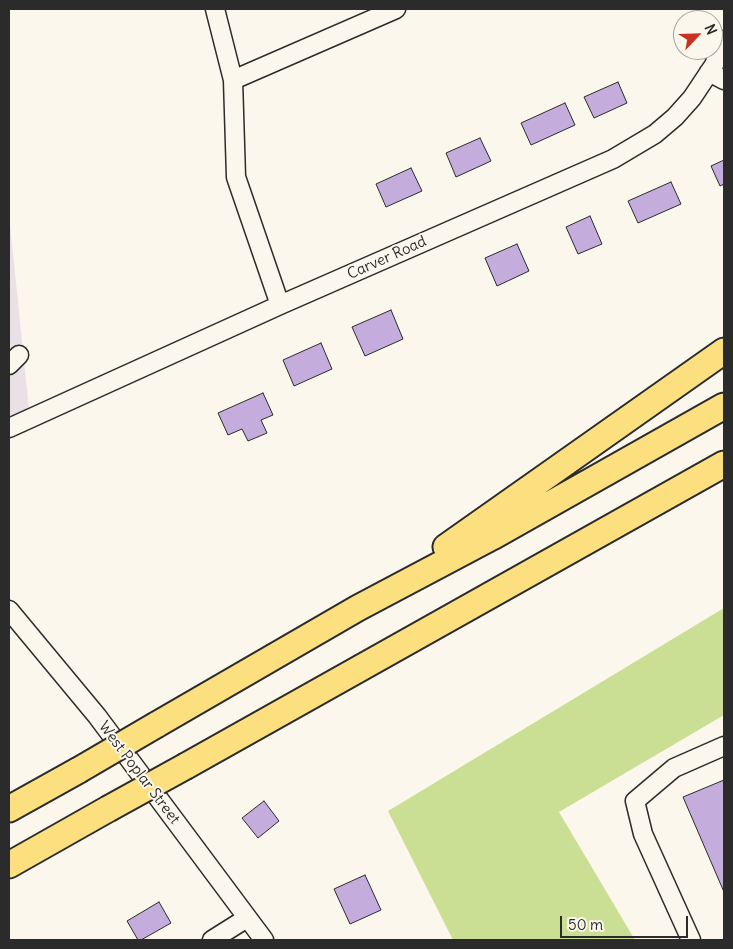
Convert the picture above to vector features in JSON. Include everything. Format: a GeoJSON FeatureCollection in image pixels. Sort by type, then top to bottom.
{"type":"FeatureCollection","features":[{"type":"Feature","properties":{"kind":"highway"},"geometry":{"type":"LineString","coordinates":[[358,608],[724,351]]}},
{"type":"Feature","properties":{"kind":"highway"},"geometry":{"type":"LineString","coordinates":[[9,809],[358,608],[492,537],[724,406]]}},
{"type":"Feature","properties":{"kind":"highway"},"geometry":{"type":"LineString","coordinates":[[9,865],[724,464]]}},
{"type":"Feature","properties":{"kind":"highway"},"geometry":{"type":"LineString","coordinates":[[637,513],[724,482]]}},
{"type":"Feature","properties":{"kind":"street"},"geometry":{"type":"LineString","coordinates":[[215,9],[233,80],[236,177],[280,305]]}},
{"type":"Feature","properties":{"kind":"street"},"geometry":{"type":"LineString","coordinates":[[233,80],[396,9]]}},
{"type":"Feature","properties":{"kind":"street","name":"Carver Road"},"geometry":{"type":"LineString","coordinates":[[9,428],[280,305],[613,160],[655,134],[717,76],[714,65],[724,40]]}},
{"type":"Feature","properties":{"kind":"street","name":"West Poplar Street"},"geometry":{"type":"LineString","coordinates":[[9,610],[97,716],[264,940]]}},
{"type":"Feature","properties":{"kind":"street"},"geometry":{"type":"LineString","coordinates":[[692,940],[643,834],[635,801],[674,768],[724,746]]}},
{"type":"Feature","properties":{"kind":"street"},"geometry":{"type":"LineString","coordinates":[[212,940],[247,918]]}},
{"type":"Feature","properties":{"kind":"shaded area"},"geometry":{"type":"Polygon","coordinates":[[[9,215],[30,419],[9,427],[9,215]]]}},
{"type":"Feature","properties":{"kind":"green space"},"geometry":{"type":"Polygon","coordinates":[[[724,608],[724,715],[559,812],[635,940],[453,940],[388,811],[724,608]]]}},
{"type":"Feature","properties":{"kind":"building"},"geometry":{"type":"Polygon","coordinates":[[[618,82],[627,103],[594,118],[584,97],[618,82]]]}},
{"type":"Feature","properties":{"kind":"building"},"geometry":{"type":"Polygon","coordinates":[[[565,103],[575,125],[531,145],[521,123],[565,103]]]}},
{"type":"Feature","properties":{"kind":"building"},"geometry":{"type":"Polygon","coordinates":[[[480,138],[491,161],[456,177],[446,153],[480,138]]]}},
{"type":"Feature","properties":{"kind":"building"},"geometry":{"type":"Polygon","coordinates":[[[724,160],[724,184],[720,186],[711,166],[724,160]]]}},
{"type":"Feature","properties":{"kind":"building"},"geometry":{"type":"Polygon","coordinates":[[[411,168],[422,191],[386,207],[376,184],[411,168]]]}},
{"type":"Feature","properties":{"kind":"building"},"geometry":{"type":"Polygon","coordinates":[[[671,182],[681,204],[638,223],[628,201],[671,182]]]}},
{"type":"Feature","properties":{"kind":"building"},"geometry":{"type":"Polygon","coordinates":[[[590,216],[602,244],[578,254],[566,227],[590,216]]]}},
{"type":"Feature","properties":{"kind":"building"},"geometry":{"type":"Polygon","coordinates":[[[517,244],[529,271],[497,286],[485,258],[517,244]]]}},
{"type":"Feature","properties":{"kind":"building"},"geometry":{"type":"Polygon","coordinates":[[[391,310],[403,339],[365,356],[352,327],[391,310]]]}},
{"type":"Feature","properties":{"kind":"building"},"geometry":{"type":"Polygon","coordinates":[[[321,343],[332,369],[294,386],[283,360],[321,343]]]}},
{"type":"Feature","properties":{"kind":"building"},"geometry":{"type":"Polygon","coordinates":[[[263,393],[273,415],[261,420],[267,433],[248,441],[242,429],[228,435],[218,413],[263,393]]]}},
{"type":"Feature","properties":{"kind":"building"},"geometry":{"type":"Polygon","coordinates":[[[724,780],[724,892],[683,797],[724,780]]]}},
{"type":"Feature","properties":{"kind":"building"},"geometry":{"type":"Polygon","coordinates":[[[264,801],[279,821],[258,838],[242,818],[264,801]]]}},
{"type":"Feature","properties":{"kind":"building"},"geometry":{"type":"Polygon","coordinates":[[[365,875],[381,910],[350,924],[334,889],[365,875]]]}},
{"type":"Feature","properties":{"kind":"building"},"geometry":{"type":"Polygon","coordinates":[[[159,902],[171,923],[138,940],[127,921],[159,902]]]}}]}
